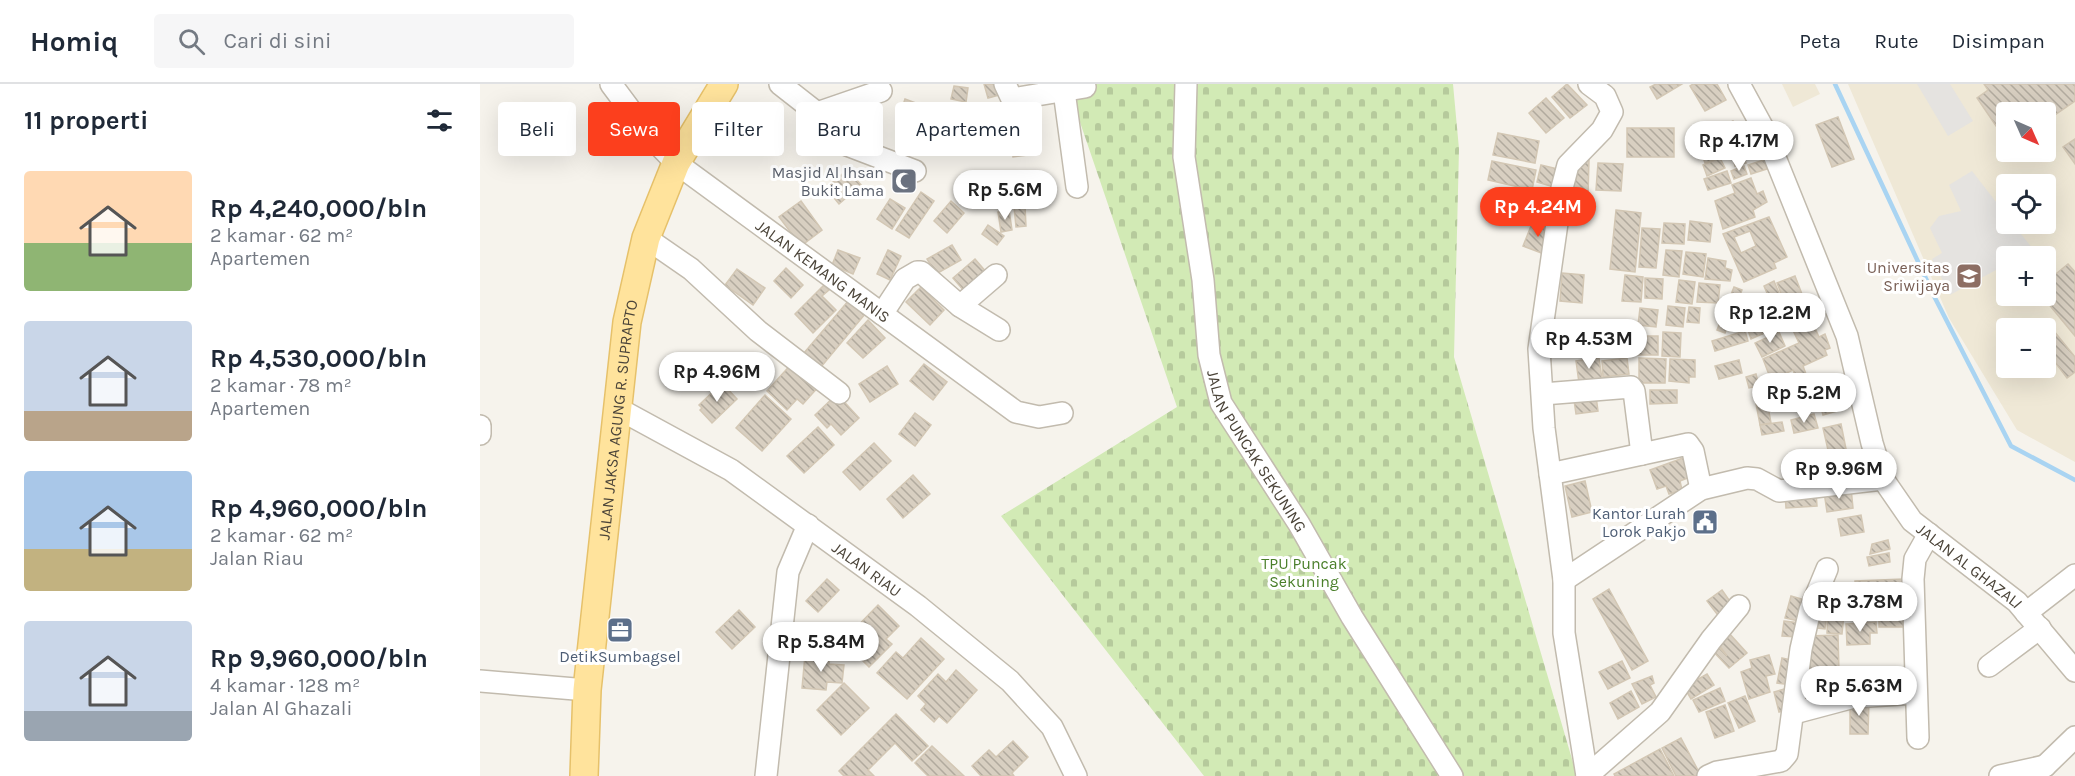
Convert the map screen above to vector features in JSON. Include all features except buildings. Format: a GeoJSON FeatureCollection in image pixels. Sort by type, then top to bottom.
{"type":"FeatureCollection","features":[{"type":"Feature","properties":{"kind":"main road","name":"JALAN JAKSA AGUNG R. SUPRAPTO"},"geometry":{"type":"LineString","coordinates":[[584,776],[587,690],[627,322],[646,238],[676,163],[724,84]]}},
{"type":"Feature","properties":{"kind":"street","name":"JALAN KEMANG MANIS"},"geometry":{"type":"LineString","coordinates":[[611,84],[649,135],[676,163],[814,266],[1016,412],[1039,417],[1062,413]]}},
{"type":"Feature","properties":{"kind":"street"},"geometry":{"type":"LineString","coordinates":[[780,84],[803,102]]}},
{"type":"Feature","properties":{"kind":"street"},"geometry":{"type":"LineString","coordinates":[[1005,84],[1012,99],[1085,87]]}},
{"type":"Feature","properties":{"kind":"street","name":"JALAN PUNCAK SEKUNING"},"geometry":{"type":"LineString","coordinates":[[1186,84],[1184,157],[1203,280],[1209,355],[1221,403],[1299,524],[1352,617],[1452,776]]}},
{"type":"Feature","properties":{"kind":"street"},"geometry":{"type":"LineString","coordinates":[[1587,776],[1564,633],[1564,580],[1550,474],[1539,332],[1552,269],[1562,188],[1568,165],[1602,130],[1612,112],[1605,96],[1589,84]]}},
{"type":"Feature","properties":{"kind":"street","name":"JALAN AL GHAZALI"},"geometry":{"type":"LineString","coordinates":[[1739,84],[1764,130],[1847,336],[1872,443],[1883,478],[1912,521],[2018,602],[2075,671]]}},
{"type":"Feature","properties":{"kind":"street"},"geometry":{"type":"LineString","coordinates":[[848,102],[880,91]]}},
{"type":"Feature","properties":{"kind":"street"},"geometry":{"type":"LineString","coordinates":[[1064,91],[1077,187]]}},
{"type":"Feature","properties":{"kind":"street"},"geometry":{"type":"LineString","coordinates":[[876,156],[915,171]]}},
{"type":"Feature","properties":{"kind":"street"},"geometry":{"type":"LineString","coordinates":[[646,238],[691,269],[758,332],[839,393]]}},
{"type":"Feature","properties":{"kind":"street"},"geometry":{"type":"LineString","coordinates":[[882,314],[905,279],[916,272],[921,272],[960,306],[999,330]]}},
{"type":"Feature","properties":{"kind":"street"},"geometry":{"type":"LineString","coordinates":[[960,306],[996,275]]}},
{"type":"Feature","properties":{"kind":"street"},"geometry":{"type":"LineString","coordinates":[[1543,394],[1630,387],[1634,391],[1642,454]]}},
{"type":"Feature","properties":{"kind":"street","name":"JALAN RIAU"},"geometry":{"type":"LineString","coordinates":[[616,408],[731,470],[918,606],[1010,681],[1052,727],[1076,776]]}},
{"type":"Feature","properties":{"kind":"street"},"geometry":{"type":"LineString","coordinates":[[480,426],[480,434]]}},
{"type":"Feature","properties":{"kind":"street"},"geometry":{"type":"LineString","coordinates":[[1550,474],[1690,445],[1701,489]]}},
{"type":"Feature","properties":{"kind":"street"},"geometry":{"type":"LineString","coordinates":[[1564,580],[1606,549],[1701,489],[1747,478],[1757,479],[1779,491],[1883,478]]}},
{"type":"Feature","properties":{"kind":"street"},"geometry":{"type":"LineString","coordinates":[[766,776],[788,572],[808,525]]}},
{"type":"Feature","properties":{"kind":"street"},"geometry":{"type":"LineString","coordinates":[[1918,738],[1912,579],[1916,559],[1929,534]]}},
{"type":"Feature","properties":{"kind":"street"},"geometry":{"type":"LineString","coordinates":[[1708,776],[1717,772],[1781,761],[1789,750],[1801,649],[1810,610],[1827,569]]}},
{"type":"Feature","properties":{"kind":"street"},"geometry":{"type":"LineString","coordinates":[[1989,666],[2075,575]]}},
{"type":"Feature","properties":{"kind":"street"},"geometry":{"type":"LineString","coordinates":[[1587,776],[1660,712],[1711,640],[1740,606]]}},
{"type":"Feature","properties":{"kind":"street"},"geometry":{"type":"LineString","coordinates":[[480,681],[587,690]]}},
{"type":"Feature","properties":{"kind":"street"},"geometry":{"type":"LineString","coordinates":[[1794,713],[1854,697],[1916,693]]}},
{"type":"Feature","properties":{"kind":"street"},"geometry":{"type":"LineString","coordinates":[[2000,776],[2048,771],[2075,737]]}},
{"type":"Feature","properties":{"kind":"shaded area"},"geometry":{"type":"Polygon","coordinates":[[[1782,84],[1815,84],[1820,94],[1793,107],[1782,84]]]}},
{"type":"Feature","properties":{"kind":"shaded area","name":"Universitas Sriwijaya"},"geometry":{"type":"Polygon","coordinates":[[[1848,84],[2075,84],[2075,462],[2017,430],[1949,318],[1848,84]]]}},
{"type":"Feature","properties":{"kind":"shaded area"},"geometry":{"type":"Polygon","coordinates":[[[1917,84],[1950,84],[1973,121],[1948,136],[1917,84]]]}},
{"type":"Feature","properties":{"kind":"shaded area"},"geometry":{"type":"Polygon","coordinates":[[[1972,171],[1996,202],[1996,234],[2021,234],[2031,246],[1996,246],[1996,270],[1950,295],[1932,259],[1942,253],[1930,228],[1939,216],[1961,211],[1949,185],[1972,171]]]}},
{"type":"Feature","properties":{"kind":"green space","name":"TPU Puncak Sekuning"},"geometry":{"type":"Polygon","coordinates":[[[1067,84],[1453,84],[1459,149],[1454,357],[1577,776],[1204,776],[1001,516],[1177,407],[1067,84]]]}},
{"type":"Feature","properties":{"kind":"waterway"},"geometry":{"type":"LineString","coordinates":[[1835,84],[1935,298],[2011,446],[2075,480]]}},
{"type":"Feature","properties":{"kind":"place","name":"Masjid Al Ihsan Bukit Lama"},"geometry":{"type":"Point","coordinates":[904,181]}},
{"type":"Feature","properties":{"kind":"place","name":"Universitas Sriwijaya"},"geometry":{"type":"Point","coordinates":[1969,276]}},
{"type":"Feature","properties":{"kind":"place","name":"Kantor Lurah Lorok Pakjo"},"geometry":{"type":"Point","coordinates":[1705,522]}},
{"type":"Feature","properties":{"kind":"place","name":"DetikSumbagsel"},"geometry":{"type":"Point","coordinates":[620,630]}}]}
